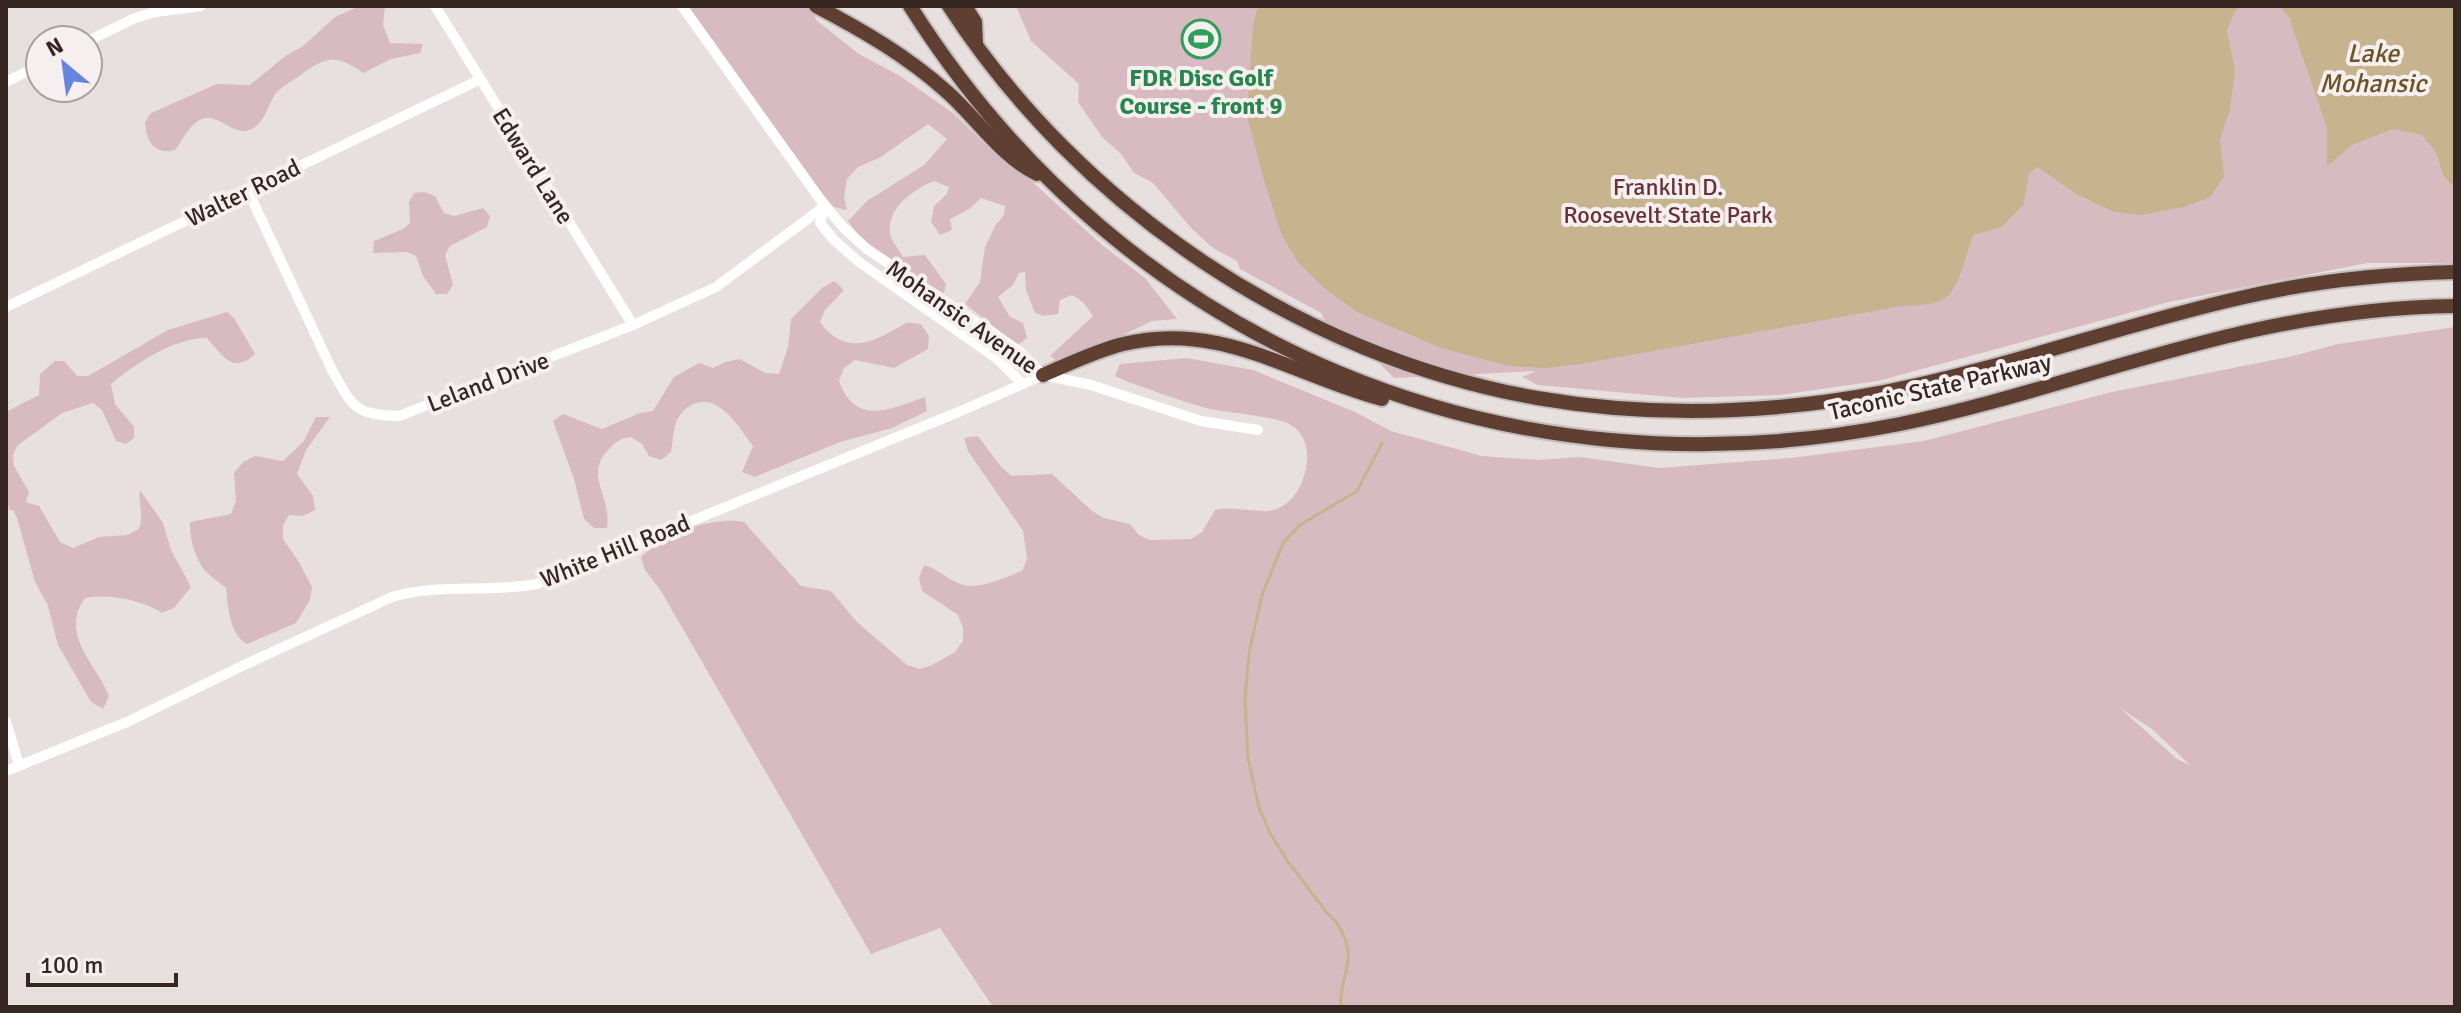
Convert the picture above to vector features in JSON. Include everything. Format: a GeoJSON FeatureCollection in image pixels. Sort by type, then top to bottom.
{"type":"FeatureCollection","features":[{"type":"Feature","properties":{"kind":"highway"},"geometry":{"type":"LineString","coordinates":[[816,6],[863,31],[915,66],[958,103],[1018,163],[1051,179]]}},
{"type":"Feature","properties":{"kind":"highway","name":"Taconic State Parkway"},"geometry":{"type":"LineString","coordinates":[[910,6],[976,100],[1015,145],[1098,225],[1181,287],[1243,326],[1340,374],[1442,410],[1536,432],[1618,442],[1703,445],[1800,440],[1939,415],[2253,330],[2360,312],[2455,306]]}},
{"type":"Feature","properties":{"kind":"highway","name":"Taconic State Parkway"},"geometry":{"type":"LineString","coordinates":[[949,6],[1020,99],[1094,176],[1158,230],[1236,283],[1298,317],[1396,359],[1464,381],[1558,401],[1630,409],[1714,411],[1821,403],[1927,382],[2193,309],[2277,290],[2349,278],[2455,272]]}},
{"type":"Feature","properties":{"kind":"highway"},"geometry":{"type":"LineString","coordinates":[[965,6],[975,22],[976,43]]}},
{"type":"Feature","properties":{"kind":"highway"},"geometry":{"type":"LineString","coordinates":[[1043,375],[1094,353],[1125,344],[1163,338],[1201,339],[1240,347],[1370,396],[1442,410]]}},
{"type":"Feature","properties":{"kind":"street"},"geometry":{"type":"LineString","coordinates":[[104,33],[153,9],[201,6]]}},
{"type":"Feature","properties":{"kind":"street","name":"Edward Lane"},"geometry":{"type":"LineString","coordinates":[[435,6],[633,325]]}},
{"type":"Feature","properties":{"kind":"street","name":"Mohansic Avenue"},"geometry":{"type":"LineString","coordinates":[[682,6],[825,206],[867,249],[1019,351],[1043,375],[1091,385],[1201,421],[1258,430]]}},
{"type":"Feature","properties":{"kind":"street"},"geometry":{"type":"LineString","coordinates":[[6,82],[24,73]]}},
{"type":"Feature","properties":{"kind":"street","name":"Walter Road"},"geometry":{"type":"LineString","coordinates":[[6,307],[479,80]]}},
{"type":"Feature","properties":{"kind":"street","name":"Leland Drive"},"geometry":{"type":"LineString","coordinates":[[248,191],[347,397],[359,411],[376,416],[399,416],[633,325],[716,287],[825,206]]}},
{"type":"Feature","properties":{"kind":"street","name":"Mohansic Avenue"},"geometry":{"type":"LineString","coordinates":[[825,206],[820,223],[846,251],[996,358],[1023,384]]}},
{"type":"Feature","properties":{"kind":"street","name":"White Hill Road"},"geometry":{"type":"LineString","coordinates":[[6,771],[127,722],[392,597],[409,592],[510,589],[537,584],[1043,375]]}},
{"type":"Feature","properties":{"kind":"street"},"geometry":{"type":"LineString","coordinates":[[6,722],[19,765]]}},
{"type":"Feature","properties":{"kind":"green space"},"geometry":{"type":"Polygon","coordinates":[[[359,6],[385,6],[383,25],[390,43],[423,44],[420,53],[391,59],[363,73],[345,62],[323,62],[279,90],[254,128],[242,131],[208,118],[193,125],[175,150],[162,150],[149,141],[145,122],[151,113],[217,84],[250,85],[284,57],[303,46],[335,17],[359,6]]]}},
{"type":"Feature","properties":{"kind":"green space"},"geometry":{"type":"Polygon","coordinates":[[[688,6],[807,6],[813,9],[816,20],[859,54],[900,76],[953,113],[1006,164],[1019,170],[1102,245],[1145,278],[1177,319],[1152,321],[1062,364],[1050,356],[1093,316],[1083,302],[1072,295],[1060,300],[1058,314],[1043,316],[1035,313],[1026,290],[1025,272],[1019,273],[1013,285],[998,297],[1010,317],[1023,323],[1027,338],[1018,345],[965,304],[980,282],[985,247],[1004,215],[1005,206],[981,198],[950,219],[952,230],[940,235],[931,222],[934,206],[947,194],[949,187],[934,181],[918,189],[897,208],[890,224],[894,243],[903,257],[925,255],[946,284],[944,293],[927,286],[863,241],[848,221],[867,201],[924,165],[947,139],[928,124],[879,158],[858,167],[847,179],[844,197],[847,210],[834,207],[813,183],[688,6]]]}},
{"type":"Feature","properties":{"kind":"green space","name":"Franklin D. Roosevelt State Park"},"geometry":{"type":"Polygon","coordinates":[[[1016,6],[2455,6],[2455,263],[2367,263],[2169,302],[1878,381],[1780,395],[1682,398],[1538,385],[1522,377],[1536,371],[1394,378],[1357,341],[1330,330],[1321,313],[1240,269],[1237,261],[1213,248],[1192,229],[1153,183],[1134,173],[1121,154],[1102,137],[1078,102],[1079,84],[1031,41],[1016,6]]]}},
{"type":"Feature","properties":{"kind":"green space"},"geometry":{"type":"Polygon","coordinates":[[[424,192],[435,196],[444,213],[454,216],[483,208],[490,216],[487,227],[450,246],[445,255],[453,285],[447,294],[436,294],[423,276],[416,256],[407,252],[373,253],[374,241],[410,223],[409,202],[414,193],[424,192]]]}},
{"type":"Feature","properties":{"kind":"green space"},"geometry":{"type":"Polygon","coordinates":[[[834,281],[844,290],[825,310],[820,322],[836,337],[861,343],[909,323],[921,324],[929,336],[928,349],[894,368],[855,360],[844,368],[839,381],[846,395],[855,405],[875,411],[925,397],[927,411],[892,428],[840,442],[755,477],[742,472],[753,446],[738,425],[713,404],[695,403],[680,414],[671,452],[661,460],[649,456],[642,444],[631,437],[609,449],[598,468],[607,528],[594,528],[584,519],[574,479],[553,421],[563,414],[602,429],[640,413],[653,411],[674,377],[699,363],[713,368],[740,359],[765,373],[779,374],[788,347],[791,319],[822,288],[834,281]]]}},
{"type":"Feature","properties":{"kind":"green space"},"geometry":{"type":"Polygon","coordinates":[[[227,312],[234,318],[255,354],[247,360],[234,363],[207,338],[195,339],[156,353],[111,384],[115,404],[134,427],[134,438],[126,444],[116,441],[102,410],[93,403],[62,413],[17,446],[13,455],[14,466],[29,492],[26,502],[39,506],[60,542],[73,548],[99,537],[127,535],[139,529],[140,490],[163,523],[171,550],[191,587],[174,608],[162,613],[145,604],[125,599],[104,596],[85,598],[78,611],[78,637],[109,696],[103,709],[91,702],[58,645],[48,606],[35,582],[17,518],[13,510],[10,511],[6,498],[6,412],[39,395],[40,374],[55,361],[64,361],[77,376],[88,376],[168,330],[227,312]]]}},
{"type":"Feature","properties":{"kind":"green space"},"geometry":{"type":"Polygon","coordinates":[[[2455,327],[2455,1007],[993,1007],[940,928],[871,954],[661,591],[645,570],[641,557],[656,543],[687,529],[723,521],[744,522],[801,586],[831,591],[857,622],[907,665],[920,669],[955,652],[963,641],[963,628],[958,615],[922,591],[919,578],[924,565],[958,583],[973,586],[1022,571],[1027,559],[1023,531],[968,451],[964,438],[978,436],[1002,468],[1012,476],[1052,474],[1092,511],[1104,518],[1130,524],[1139,535],[1150,540],[1191,539],[1202,532],[1215,510],[1270,511],[1282,507],[1299,489],[1307,458],[1306,445],[1295,428],[1273,419],[1210,409],[1128,382],[1115,376],[1120,364],[1187,358],[1253,370],[1355,412],[1391,431],[1482,456],[1538,460],[1579,457],[1660,468],[1791,458],[1924,441],[2112,392],[2338,344],[2455,327]],[[2120,708],[2177,759],[2190,765],[2152,729],[2120,708]]]}},
{"type":"Feature","properties":{"kind":"green space"},"geometry":{"type":"Polygon","coordinates":[[[316,417],[330,417],[306,450],[297,474],[313,496],[315,510],[303,516],[289,515],[283,526],[283,539],[312,587],[310,600],[296,623],[247,644],[233,627],[226,588],[205,571],[198,560],[190,522],[231,514],[236,501],[234,473],[243,462],[255,456],[283,461],[303,442],[316,417]]]}},
{"type":"Feature","properties":{"kind":"water","name":"Franklin D. Roosevelt State Park"},"geometry":{"type":"Polygon","coordinates":[[[1258,6],[2240,6],[2227,30],[2235,71],[2230,110],[2220,139],[2224,177],[2210,197],[2184,207],[2140,215],[2114,212],[2076,194],[2038,167],[2029,173],[2023,205],[2002,227],[1973,235],[1957,282],[1947,297],[1940,301],[1546,368],[1509,366],[1441,348],[1357,312],[1323,287],[1297,261],[1281,233],[1247,115],[1253,25],[1258,6]]]}},
{"type":"Feature","properties":{"kind":"water","name":"Lake Mohansic"},"geometry":{"type":"Polygon","coordinates":[[[2280,6],[2455,6],[2455,188],[2444,177],[2436,152],[2422,135],[2393,129],[2352,145],[2327,166],[2327,128],[2289,17],[2280,6]]]}},
{"type":"Feature","properties":{"kind":"waterway"},"geometry":{"type":"LineString","coordinates":[[1341,1007],[1348,962],[1346,943],[1336,921],[1287,860],[1259,808],[1248,758],[1245,700],[1249,653],[1262,595],[1283,543],[1300,525],[1357,491],[1382,443]]}},
{"type":"Feature","properties":{"kind":"place","name":"FDR Disc Golf Course - front 9"},"geometry":{"type":"Point","coordinates":[1201,39]}}]}
